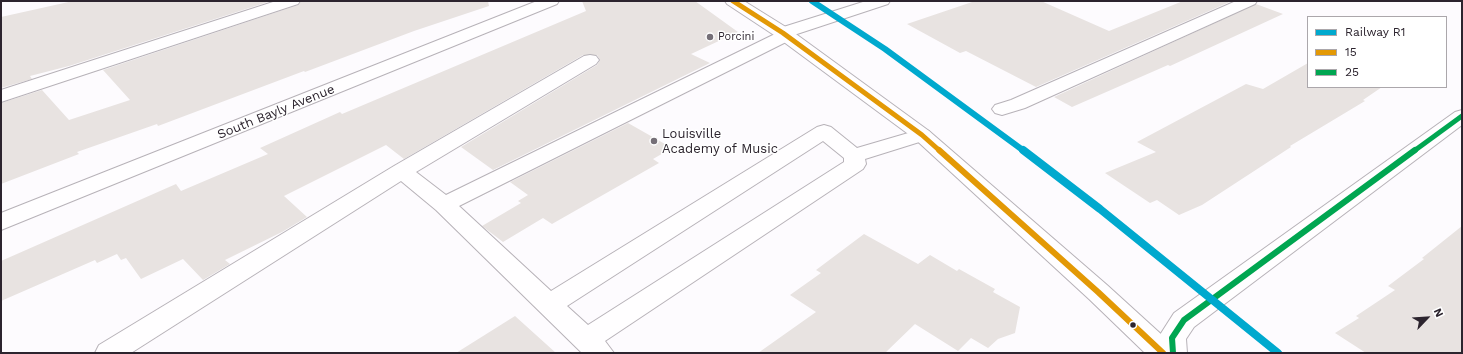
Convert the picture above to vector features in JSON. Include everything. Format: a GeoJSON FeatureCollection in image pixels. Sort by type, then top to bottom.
{"type":"FeatureCollection","features":[{"type":"Feature","properties":{"kind":"street"},"geometry":{"type":"LineString","coordinates":[[1,96],[292,1]]}},
{"type":"Feature","properties":{"kind":"street","name":"South Bayly Avenue"},"geometry":{"type":"LineString","coordinates":[[1,222],[551,1]]}},
{"type":"Feature","properties":{"kind":"street"},"geometry":{"type":"LineString","coordinates":[[733,1],[785,34],[922,135],[1098,292],[1163,353]]}},
{"type":"Feature","properties":{"kind":"street"},"geometry":{"type":"LineString","coordinates":[[444,205],[785,34],[882,1]]}},
{"type":"Feature","properties":{"kind":"street"},"geometry":{"type":"LineString","coordinates":[[1002,109],[1018,104],[1249,1]]}},
{"type":"Feature","properties":{"kind":"street"},"geometry":{"type":"LineString","coordinates":[[109,353],[402,171],[590,60]]}},
{"type":"Feature","properties":{"kind":"street"},"geometry":{"type":"LineString","coordinates":[[1173,353],[1172,338],[1184,320],[1462,116]]}},
{"type":"Feature","properties":{"kind":"street"},"geometry":{"type":"LineString","coordinates":[[402,171],[444,205],[549,305],[593,346],[855,164],[854,156],[824,131],[549,305]]}},
{"type":"Feature","properties":{"kind":"street"},"geometry":{"type":"LineString","coordinates":[[854,156],[922,135]]}},
{"type":"Feature","properties":{"kind":"building"},"geometry":{"type":"Polygon","coordinates":[[[73,1],[271,1],[69,66],[30,76],[32,79],[1,88],[1,17],[73,1]]]}},
{"type":"Feature","properties":{"kind":"building"},"geometry":{"type":"Polygon","coordinates":[[[301,1],[488,1],[489,6],[414,31],[158,126],[157,124],[77,152],[79,154],[1,184],[1,103],[42,90],[69,120],[130,100],[103,70],[298,5],[301,1]]]}},
{"type":"Feature","properties":{"kind":"building"},"geometry":{"type":"Polygon","coordinates":[[[582,1],[695,1],[738,32],[691,54],[710,63],[493,170],[461,147],[597,65],[600,60],[597,55],[583,55],[404,159],[386,145],[284,196],[307,217],[282,232],[225,260],[230,264],[203,280],[183,259],[141,279],[126,258],[121,260],[117,254],[97,263],[95,260],[1,301],[1,261],[176,184],[181,191],[268,154],[260,148],[340,112],[342,114],[586,11],[582,1]]]}},
{"type":"Feature","properties":{"kind":"building"},"geometry":{"type":"Polygon","coordinates":[[[975,1],[1041,1],[1109,31],[1183,1],[1232,1],[1036,87],[966,51],[960,53],[907,24],[975,1]]]}},
{"type":"Feature","properties":{"kind":"building"},"geometry":{"type":"Polygon","coordinates":[[[1256,4],[1283,14],[1170,66],[1168,65],[1072,107],[1054,97],[1256,4]]]}},
{"type":"Feature","properties":{"kind":"building"},"geometry":{"type":"Polygon","coordinates":[[[1307,64],[1307,88],[1381,88],[1363,100],[1365,101],[1290,146],[1291,147],[1202,205],[1179,215],[1157,200],[1150,203],[1105,173],[1156,152],[1137,142],[1246,84],[1263,89],[1307,64]]]}},
{"type":"Feature","properties":{"kind":"building"},"geometry":{"type":"Polygon","coordinates":[[[628,123],[672,148],[653,159],[659,163],[552,224],[543,218],[503,242],[482,226],[521,203],[518,201],[528,195],[510,182],[628,123]]]}},
{"type":"Feature","properties":{"kind":"building"},"geometry":{"type":"Polygon","coordinates":[[[1462,226],[1462,353],[1366,353],[1335,333],[1359,318],[1356,316],[1395,290],[1388,286],[1424,259],[1422,258],[1462,226]]]}},
{"type":"Feature","properties":{"kind":"building"},"geometry":{"type":"Polygon","coordinates":[[[864,234],[918,264],[930,255],[957,271],[959,269],[995,289],[993,292],[1020,307],[1015,333],[998,339],[988,348],[971,338],[958,351],[915,324],[885,353],[758,353],[816,312],[790,295],[821,273],[816,270],[864,234]]]}},
{"type":"Feature","properties":{"kind":"building"},"geometry":{"type":"Polygon","coordinates":[[[515,316],[556,353],[456,353],[515,316]]]}},
{"type":"Feature","properties":{"kind":"rail line","name":"R1"},"geometry":{"type":"LineString","coordinates":[[812,1],[885,49],[970,110],[1100,209],[1278,353]]}},
{"type":"Feature","properties":{"kind":"transit line","name":"15"},"geometry":{"type":"LineString","coordinates":[[733,1],[783,33],[922,135],[1098,292],[1163,353]]}},
{"type":"Feature","properties":{"kind":"transit line","name":"25"},"geometry":{"type":"LineString","coordinates":[[1173,353],[1172,338],[1184,320],[1462,116]]}},
{"type":"Feature","properties":{"kind":"place","name":"Porcini"},"geometry":{"type":"Point","coordinates":[710,37]}},
{"type":"Feature","properties":{"kind":"place","name":"Louisville Academy of Music"},"geometry":{"type":"Point","coordinates":[654,141]}}]}
